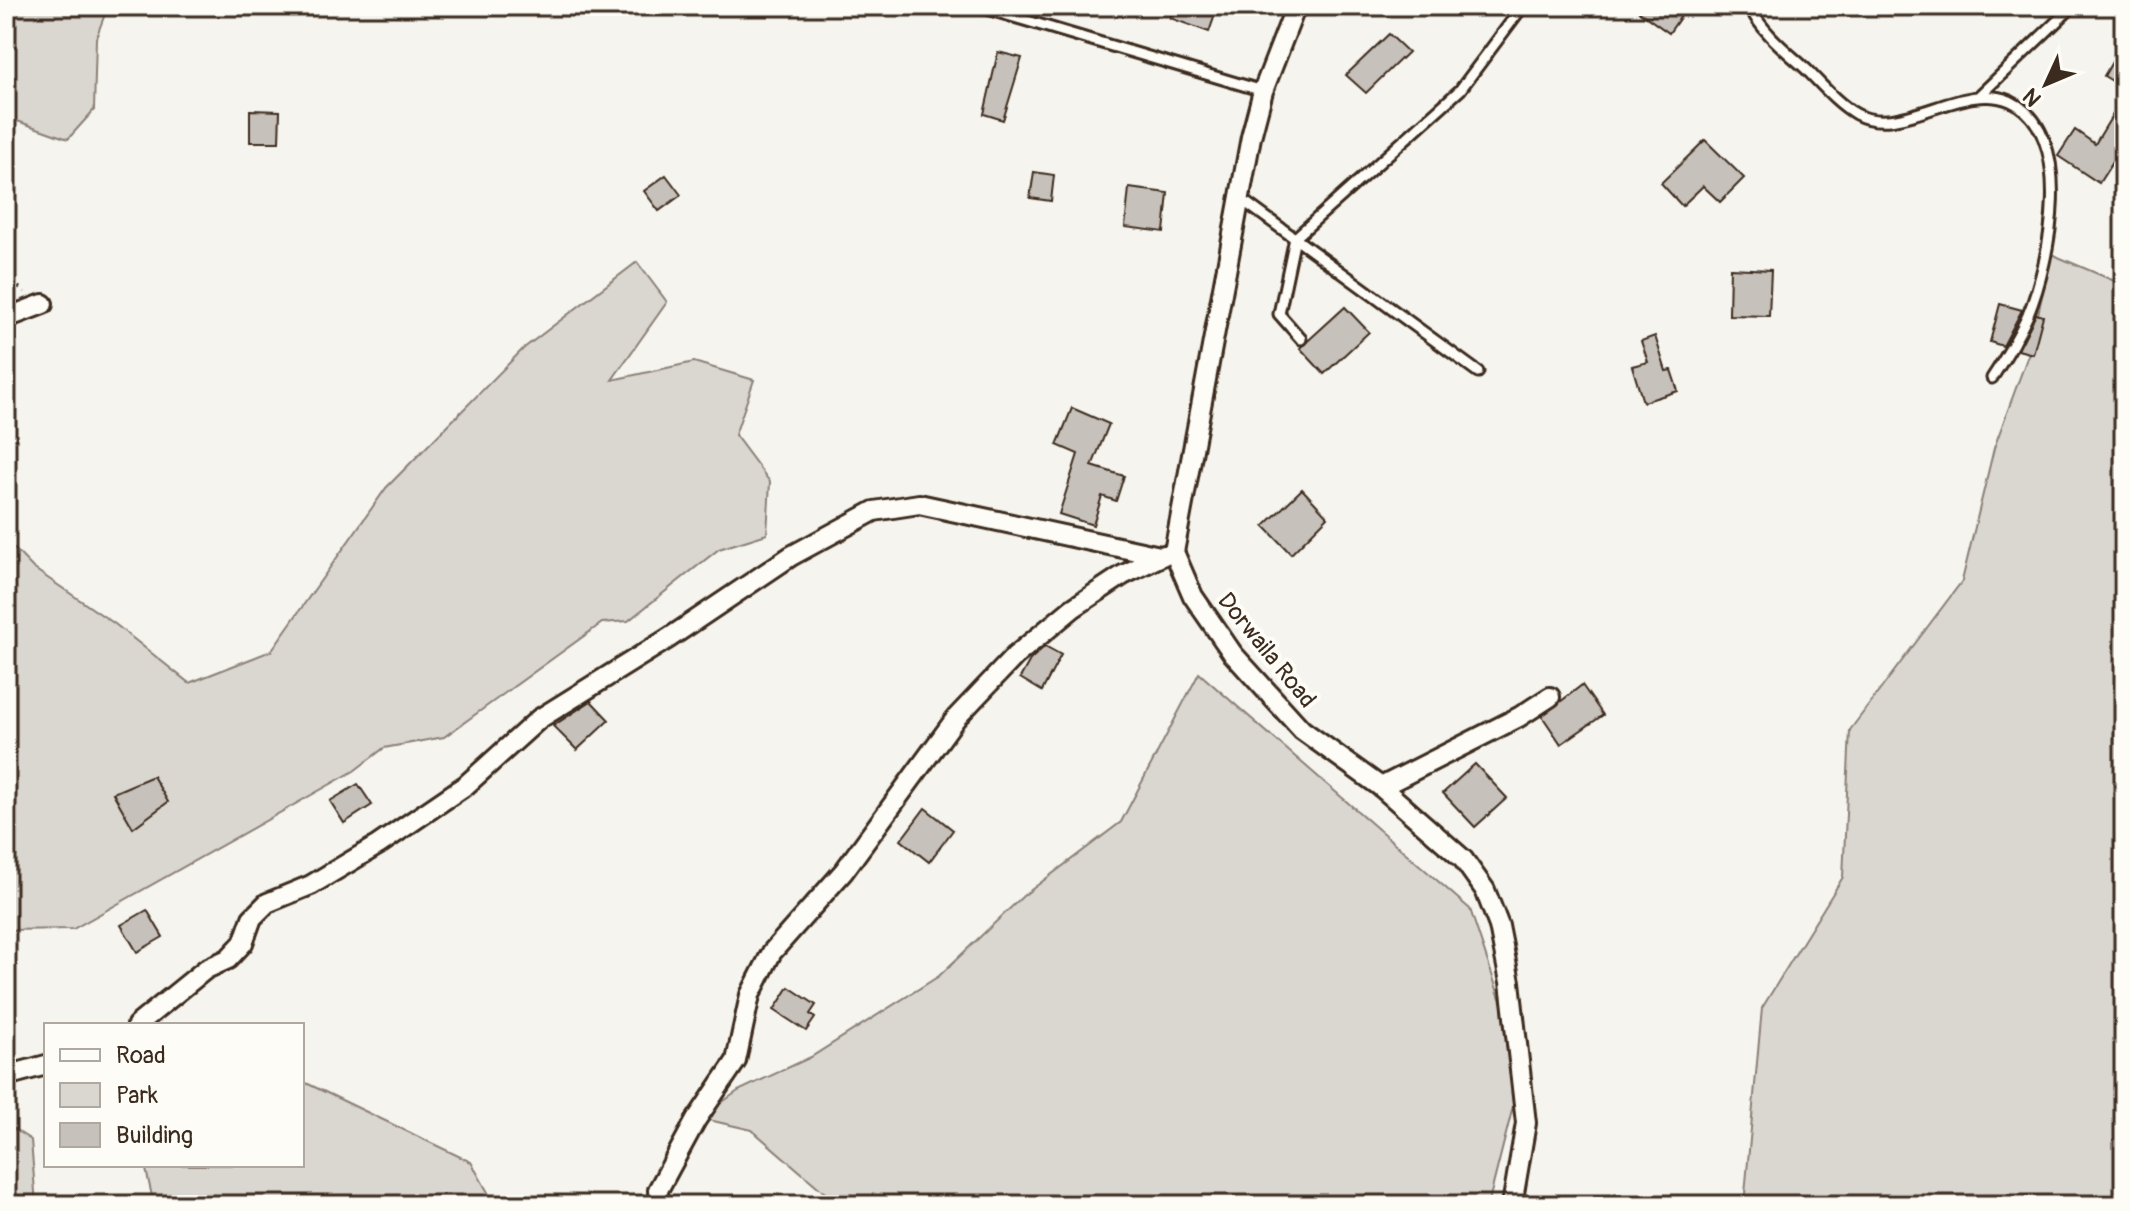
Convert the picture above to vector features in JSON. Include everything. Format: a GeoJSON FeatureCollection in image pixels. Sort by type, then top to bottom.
{"type":"FeatureCollection","features":[{"type":"Feature","properties":{"kind":"street"},"geometry":{"type":"LineString","coordinates":[[659,1205],[658,1190],[696,1120],[736,1061],[750,995],[772,952],[844,871],[956,718],[1015,656],[1073,608],[1123,575],[1167,554],[1185,507],[1238,197],[1263,91],[1296,6]]}},
{"type":"Feature","properties":{"kind":"street"},"geometry":{"type":"LineString","coordinates":[[6,318],[43,304]]}},
{"type":"Feature","properties":{"kind":"street"},"geometry":{"type":"LineString","coordinates":[[139,1023],[206,969],[228,959],[243,943],[252,918],[267,903],[311,885],[378,845],[466,785],[539,719],[669,638],[791,556],[874,511],[919,504],[1167,554]]}},
{"type":"Feature","properties":{"kind":"street","name":"Dorwaila Road"},"geometry":{"type":"LineString","coordinates":[[1167,554],[1233,654],[1302,730],[1381,787],[1463,859],[1485,890],[1499,926],[1510,982],[1526,1123],[1512,1205]]}},
{"type":"Feature","properties":{"kind":"street"},"geometry":{"type":"LineString","coordinates":[[1381,787],[1519,717],[1550,697]]}},
{"type":"Feature","properties":{"kind":"street"},"geometry":{"type":"LineString","coordinates":[[6,1076],[44,1066]]}},
{"type":"Feature","properties":{"kind":"lane"},"geometry":{"type":"LineString","coordinates":[[977,6],[1263,91]]}},
{"type":"Feature","properties":{"kind":"lane"},"geometry":{"type":"LineString","coordinates":[[1301,339],[1279,314],[1295,238],[1460,90],[1523,6]]}},
{"type":"Feature","properties":{"kind":"lane"},"geometry":{"type":"LineString","coordinates":[[1749,6],[1774,40],[1857,114],[1876,120],[1909,115],[1980,95],[2009,101],[2030,116],[2044,137],[2052,166],[2051,213],[2040,276],[2029,313],[1992,378]]}},
{"type":"Feature","properties":{"kind":"lane"},"geometry":{"type":"LineString","coordinates":[[1980,95],[2073,6]]}},
{"type":"Feature","properties":{"kind":"lane"},"geometry":{"type":"LineString","coordinates":[[1238,197],[1478,372]]}},
{"type":"Feature","properties":{"kind":"green space"},"geometry":{"type":"Polygon","coordinates":[[[6,6],[108,6],[96,38],[94,110],[68,139],[6,117],[6,6]]]}},
{"type":"Feature","properties":{"kind":"green space"},"geometry":{"type":"Polygon","coordinates":[[[2051,254],[2124,285],[2124,1205],[1744,1205],[1762,1008],[1843,877],[1850,730],[1962,581],[1994,448],[2031,347],[2051,254]]]}},
{"type":"Feature","properties":{"kind":"green space"},"geometry":{"type":"Polygon","coordinates":[[[637,262],[667,302],[612,380],[694,362],[754,380],[735,435],[770,482],[767,534],[719,549],[628,621],[602,623],[444,737],[384,748],[354,771],[73,929],[6,930],[6,540],[33,568],[115,624],[189,683],[271,651],[386,488],[524,348],[637,262]]]}},
{"type":"Feature","properties":{"kind":"green space"},"geometry":{"type":"Polygon","coordinates":[[[1199,673],[1470,909],[1523,1067],[1488,1205],[839,1205],[752,1130],[700,1118],[738,1091],[811,1057],[939,976],[1023,896],[1121,822],[1199,673]]]}},
{"type":"Feature","properties":{"kind":"green space"},"geometry":{"type":"Polygon","coordinates":[[[304,1082],[471,1162],[495,1205],[154,1205],[145,1167],[304,1167],[304,1082]]]}},
{"type":"Feature","properties":{"kind":"green space"},"geometry":{"type":"Polygon","coordinates":[[[6,1124],[31,1140],[36,1205],[6,1205],[6,1124]]]}},
{"type":"Feature","properties":{"kind":"building"},"geometry":{"type":"Polygon","coordinates":[[[1174,6],[1218,6],[1209,32],[1170,18],[1174,6]]]}},
{"type":"Feature","properties":{"kind":"building"},"geometry":{"type":"Polygon","coordinates":[[[1631,6],[1688,6],[1669,33],[1631,6]]]}},
{"type":"Feature","properties":{"kind":"building"},"geometry":{"type":"Polygon","coordinates":[[[1389,34],[1408,52],[1366,93],[1346,75],[1389,34]]]}},
{"type":"Feature","properties":{"kind":"building"},"geometry":{"type":"Polygon","coordinates":[[[2124,41],[2124,88],[2104,76],[2124,41]]]}},
{"type":"Feature","properties":{"kind":"building"},"geometry":{"type":"Polygon","coordinates":[[[998,52],[1022,58],[1003,120],[984,114],[998,52]]]}},
{"type":"Feature","properties":{"kind":"building"},"geometry":{"type":"Polygon","coordinates":[[[2124,96],[2124,144],[2099,183],[2058,156],[2075,130],[2095,144],[2124,96]]]}},
{"type":"Feature","properties":{"kind":"building"},"geometry":{"type":"Polygon","coordinates":[[[250,110],[280,111],[279,142],[250,142],[250,110]]]}},
{"type":"Feature","properties":{"kind":"building"},"geometry":{"type":"Polygon","coordinates":[[[1705,140],[1744,178],[1720,202],[1703,186],[1682,206],[1661,183],[1705,140]]]}},
{"type":"Feature","properties":{"kind":"building"},"geometry":{"type":"Polygon","coordinates":[[[1034,172],[1054,175],[1051,201],[1030,198],[1034,172]]]}},
{"type":"Feature","properties":{"kind":"building"},"geometry":{"type":"Polygon","coordinates":[[[666,175],[681,195],[659,211],[644,191],[666,175]]]}},
{"type":"Feature","properties":{"kind":"building"},"geometry":{"type":"Polygon","coordinates":[[[1129,188],[1168,193],[1164,232],[1125,227],[1129,188]]]}},
{"type":"Feature","properties":{"kind":"building"},"geometry":{"type":"Polygon","coordinates":[[[1730,268],[1771,270],[1769,316],[1729,315],[1730,268]]]}},
{"type":"Feature","properties":{"kind":"building"},"geometry":{"type":"Polygon","coordinates":[[[2000,304],[2022,310],[2003,346],[1990,342],[2000,304]]]}},
{"type":"Feature","properties":{"kind":"building"},"geometry":{"type":"Polygon","coordinates":[[[1345,307],[1369,332],[1324,374],[1300,348],[1345,307]]]}},
{"type":"Feature","properties":{"kind":"building"},"geometry":{"type":"Polygon","coordinates":[[[2036,314],[2043,316],[2033,354],[2018,350],[2036,314]]]}},
{"type":"Feature","properties":{"kind":"building"},"geometry":{"type":"Polygon","coordinates":[[[1655,336],[1666,371],[1671,370],[1678,391],[1643,402],[1632,366],[1648,362],[1641,341],[1655,336]]]}},
{"type":"Feature","properties":{"kind":"building"},"geometry":{"type":"Polygon","coordinates":[[[1072,408],[1109,424],[1092,466],[1124,476],[1116,501],[1102,496],[1093,525],[1059,514],[1078,454],[1057,445],[1072,408]]]}},
{"type":"Feature","properties":{"kind":"building"},"geometry":{"type":"Polygon","coordinates":[[[1302,489],[1328,517],[1291,554],[1264,526],[1302,489]]]}},
{"type":"Feature","properties":{"kind":"building"},"geometry":{"type":"Polygon","coordinates":[[[1045,646],[1061,655],[1042,691],[1020,678],[1030,660],[1045,646]]]}},
{"type":"Feature","properties":{"kind":"building"},"geometry":{"type":"Polygon","coordinates":[[[1582,685],[1603,715],[1561,744],[1542,716],[1582,685]]]}},
{"type":"Feature","properties":{"kind":"building"},"geometry":{"type":"Polygon","coordinates":[[[591,701],[609,720],[577,750],[553,726],[591,701]]]}},
{"type":"Feature","properties":{"kind":"building"},"geometry":{"type":"Polygon","coordinates":[[[1475,764],[1507,798],[1475,827],[1443,793],[1475,764]]]}},
{"type":"Feature","properties":{"kind":"building"},"geometry":{"type":"Polygon","coordinates":[[[153,776],[168,802],[133,828],[113,793],[153,776]]]}},
{"type":"Feature","properties":{"kind":"building"},"geometry":{"type":"Polygon","coordinates":[[[358,784],[372,805],[344,823],[330,801],[358,784]]]}},
{"type":"Feature","properties":{"kind":"building"},"geometry":{"type":"Polygon","coordinates":[[[925,808],[953,830],[929,862],[901,840],[925,808]]]}},
{"type":"Feature","properties":{"kind":"building"},"geometry":{"type":"Polygon","coordinates":[[[147,910],[163,937],[137,952],[121,925],[147,910]]]}},
{"type":"Feature","properties":{"kind":"building"},"geometry":{"type":"Polygon","coordinates":[[[789,987],[816,1005],[810,1014],[815,1018],[806,1031],[774,1010],[789,987]]]}}]}
